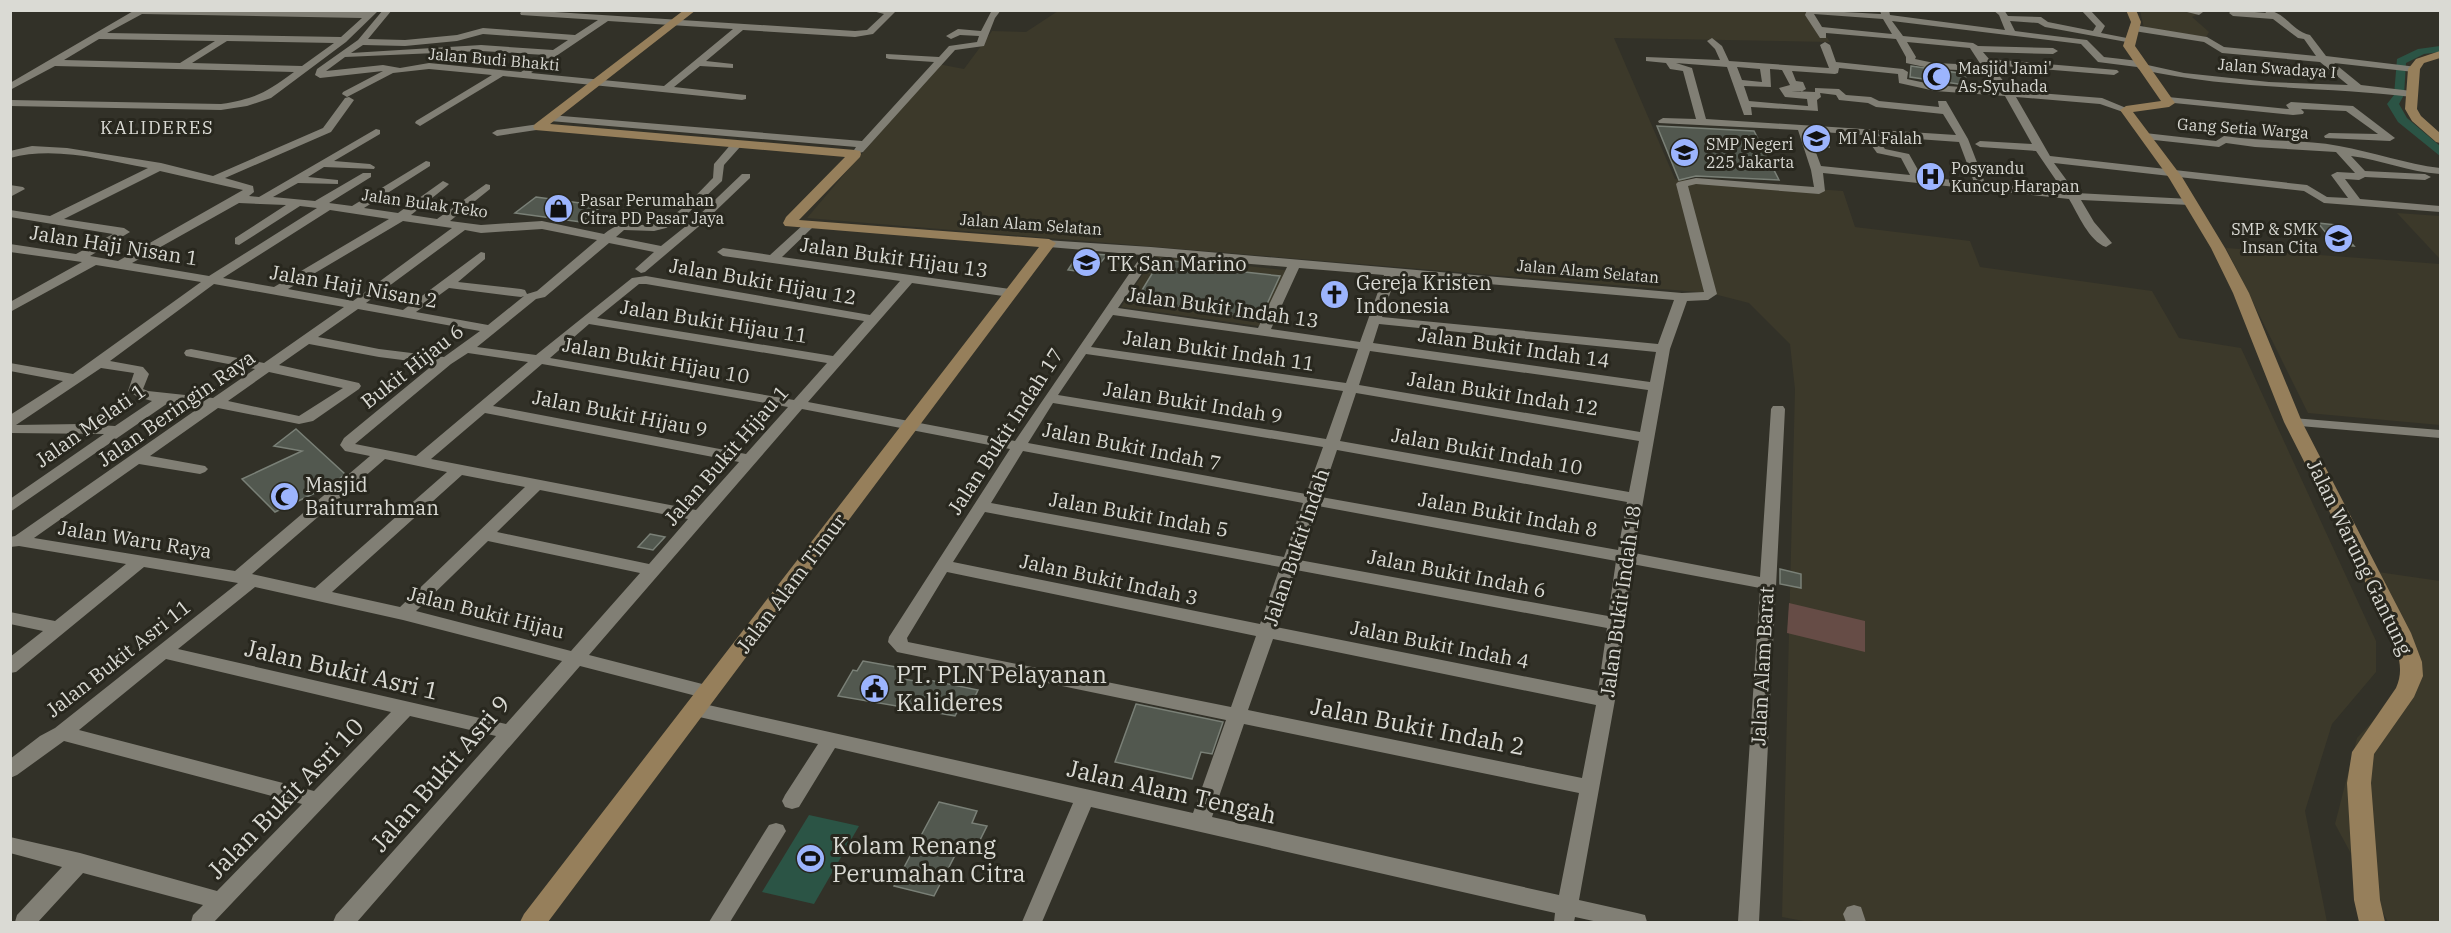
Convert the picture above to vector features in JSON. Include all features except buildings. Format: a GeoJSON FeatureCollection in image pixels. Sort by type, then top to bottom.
{"type":"FeatureCollection","features":[{"type":"Feature","properties":{"kind":"street"},"geometry":{"type":"LineString","coordinates":[[361,42],[388,10]]}},
{"type":"Feature","properties":{"kind":"street"},"geometry":{"type":"LineString","coordinates":[[539,127],[691,10]]}},
{"type":"Feature","properties":{"kind":"street"},"geometry":{"type":"LineString","coordinates":[[873,10],[892,11]]}},
{"type":"Feature","properties":{"kind":"street"},"geometry":{"type":"LineString","coordinates":[[808,226],[790,223],[790,220],[860,149],[952,48],[981,44],[997,10]]}},
{"type":"Feature","properties":{"kind":"street"},"geometry":{"type":"LineString","coordinates":[[2085,10],[2101,26],[2096,34]]}},
{"type":"Feature","properties":{"kind":"street"},"geometry":{"type":"LineString","coordinates":[[2131,10],[2136,21],[2129,46],[2142,68],[2168,100],[2293,112],[2299,112],[2291,105],[2349,108],[2390,138],[2329,136]]}},
{"type":"Feature","properties":{"kind":"street"},"geometry":{"type":"LineString","coordinates":[[2183,10],[2199,12]]}},
{"type":"Feature","properties":{"kind":"street"},"geometry":{"type":"LineString","coordinates":[[10,87],[56,63],[96,36],[142,11],[372,13]]}},
{"type":"Feature","properties":{"kind":"street"},"geometry":{"type":"LineString","coordinates":[[524,13],[855,34],[870,32],[892,11]]}},
{"type":"Feature","properties":{"kind":"street"},"geometry":{"type":"LineString","coordinates":[[1649,59],[1835,71],[1823,37],[1809,15],[1811,11],[1881,16],[2084,42],[2101,60],[2142,68]]}},
{"type":"Feature","properties":{"kind":"street"},"geometry":{"type":"LineString","coordinates":[[10,103],[222,107],[247,104],[267,96],[305,69],[343,40],[372,13]]}},
{"type":"Feature","properties":{"kind":"street"},"geometry":{"type":"LineString","coordinates":[[2233,13],[2272,13],[2301,36],[2307,38],[2323,58],[2357,87]]}},
{"type":"Feature","properties":{"kind":"street"},"geometry":{"type":"LineString","coordinates":[[2001,14],[2041,20],[2045,24],[2129,41]]}},
{"type":"Feature","properties":{"kind":"street"},"geometry":{"type":"LineString","coordinates":[[2001,14],[2012,33]]}},
{"type":"Feature","properties":{"kind":"street"},"geometry":{"type":"LineString","coordinates":[[1881,16],[1900,38],[1911,57],[1903,72],[1902,81],[1929,87],[2102,101],[2126,110],[2165,105],[2169,103],[2168,100]]}},
{"type":"Feature","properties":{"kind":"street"},"geometry":{"type":"LineString","coordinates":[[526,72],[607,18]]}},
{"type":"Feature","properties":{"kind":"street"},"geometry":{"type":"LineString","coordinates":[[665,90],[741,27]]}},
{"type":"Feature","properties":{"kind":"street"},"geometry":{"type":"LineString","coordinates":[[2134,28],[2207,40],[2222,50],[2411,68],[2420,61],[2440,54]]}},
{"type":"Feature","properties":{"kind":"street","name":"Jalan Budi Bhakti"},"geometry":{"type":"LineString","coordinates":[[578,38],[483,31],[457,38],[405,43],[361,42],[320,71],[320,75],[429,66],[741,97]]}},
{"type":"Feature","properties":{"kind":"street"},"geometry":{"type":"LineString","coordinates":[[482,48],[505,32]]}},
{"type":"Feature","properties":{"kind":"street"},"geometry":{"type":"LineString","coordinates":[[951,36],[958,32],[984,34]]}},
{"type":"Feature","properties":{"kind":"street"},"geometry":{"type":"LineString","coordinates":[[96,36],[343,40]]}},
{"type":"Feature","properties":{"kind":"street"},"geometry":{"type":"LineString","coordinates":[[1823,37],[1900,38],[1973,46],[2013,100],[2043,154],[2073,196],[2089,224],[2106,243]]}},
{"type":"Feature","properties":{"kind":"street"},"geometry":{"type":"LineString","coordinates":[[182,66],[225,39]]}},
{"type":"Feature","properties":{"kind":"street"},"geometry":{"type":"LineString","coordinates":[[1712,40],[1719,48],[1738,83],[1752,124]]}},
{"type":"Feature","properties":{"kind":"street"},"geometry":{"type":"LineString","coordinates":[[349,56],[482,48],[555,53]]}},
{"type":"Feature","properties":{"kind":"street"},"geometry":{"type":"LineString","coordinates":[[1976,49],[2054,51]]}},
{"type":"Feature","properties":{"kind":"street"},"geometry":{"type":"LineString","coordinates":[[889,56],[940,60]]}},
{"type":"Feature","properties":{"kind":"street"},"geometry":{"type":"LineString","coordinates":[[1670,60],[1673,67],[1687,68],[1702,123]]}},
{"type":"Feature","properties":{"kind":"street"},"geometry":{"type":"LineString","coordinates":[[1909,61],[1934,66],[2142,68]]}},
{"type":"Feature","properties":{"kind":"street"},"geometry":{"type":"LineString","coordinates":[[56,63],[305,69]]}},
{"type":"Feature","properties":{"kind":"street"},"geometry":{"type":"LineString","coordinates":[[698,63],[730,66]]}},
{"type":"Feature","properties":{"kind":"street"},"geometry":{"type":"LineString","coordinates":[[1833,65],[1903,72]]}},
{"type":"Feature","properties":{"kind":"street"},"geometry":{"type":"LineString","coordinates":[[1738,83],[1769,84],[1764,66]]}},
{"type":"Feature","properties":{"kind":"street"},"geometry":{"type":"LineString","coordinates":[[1786,68],[1792,83],[1800,84],[1801,89],[1785,88],[1787,94],[1839,92],[1843,98],[1871,100],[1876,104],[1946,111]]}},
{"type":"Feature","properties":{"kind":"street","name":"Jalan Swadaya I"},"geometry":{"type":"LineString","coordinates":[[2142,68],[2182,76],[2269,85],[2357,87],[2412,94]]}},
{"type":"Feature","properties":{"kind":"street"},"geometry":{"type":"LineString","coordinates":[[2411,68],[2411,109],[2416,118],[2440,139]]}},
{"type":"Feature","properties":{"kind":"street"},"geometry":{"type":"LineString","coordinates":[[1812,69],[1814,109],[1822,129]]}},
{"type":"Feature","properties":{"kind":"street"},"geometry":{"type":"LineString","coordinates":[[214,179],[327,130],[335,123],[348,97],[390,71]]}},
{"type":"Feature","properties":{"kind":"street"},"geometry":{"type":"LineString","coordinates":[[420,123],[502,73]]}},
{"type":"Feature","properties":{"kind":"street"},"geometry":{"type":"LineString","coordinates":[[1929,87],[1963,139],[1981,187]]}},
{"type":"Feature","properties":{"kind":"street"},"geometry":{"type":"LineString","coordinates":[[1745,104],[1814,109]]}},
{"type":"Feature","properties":{"kind":"street","name":"Jalan Warung Gantung"},"geometry":{"type":"LineString","coordinates":[[2126,110],[2172,172],[2241,293],[2293,422],[2401,633],[2411,662],[2412,676],[2406,691],[2363,752],[2359,783],[2367,900],[2372,922]]}},
{"type":"Feature","properties":{"kind":"street"},"geometry":{"type":"LineString","coordinates":[[549,118],[860,149]]}},
{"type":"Feature","properties":{"kind":"street"},"geometry":{"type":"LineString","coordinates":[[1663,122],[1752,124],[1963,139]]}},
{"type":"Feature","properties":{"kind":"street"},"geometry":{"type":"LineString","coordinates":[[497,133],[539,127],[736,145],[860,149]]}},
{"type":"Feature","properties":{"kind":"street"},"geometry":{"type":"LineString","coordinates":[[641,136],[652,127]]}},
{"type":"Feature","properties":{"kind":"street"},"geometry":{"type":"LineString","coordinates":[[1802,128],[1812,160],[1818,169],[2073,196],[2190,202]]}},
{"type":"Feature","properties":{"kind":"street"},"geometry":{"type":"LineString","coordinates":[[261,200],[376,132]]}},
{"type":"Feature","properties":{"kind":"street"},"geometry":{"type":"LineString","coordinates":[[1867,132],[1881,151],[1905,156],[1918,180]]}},
{"type":"Feature","properties":{"kind":"street","name":"Gang Setia Warga"},"geometry":{"type":"LineString","coordinates":[[2145,136],[2219,144],[2224,139],[2255,144],[2340,150],[2377,156],[2385,161],[2408,164],[2415,169],[2440,171]]}},
{"type":"Feature","properties":{"kind":"street"},"geometry":{"type":"LineString","coordinates":[[1980,144],[2172,172],[2307,188],[2324,200],[2440,209]]}},
{"type":"Feature","properties":{"kind":"street","name":"Bukit Hijau 6"},"geometry":{"type":"LineString","coordinates":[[382,454],[350,448],[347,445],[457,352],[466,349],[490,329],[526,295],[541,294],[620,227],[627,225],[656,227],[690,208],[718,179],[719,164],[736,145]]}},
{"type":"Feature","properties":{"kind":"street"},"geometry":{"type":"LineString","coordinates":[[10,155],[30,149],[48,149],[161,166],[249,188],[248,192],[237,199],[119,265]]}},
{"type":"Feature","properties":{"kind":"street"},"geometry":{"type":"LineString","coordinates":[[2340,150],[2362,174]]}},
{"type":"Feature","properties":{"kind":"street"},"geometry":{"type":"LineString","coordinates":[[10,422],[99,363],[211,280],[323,206],[369,171],[322,164]]}},
{"type":"Feature","properties":{"kind":"street"},"geometry":{"type":"LineString","coordinates":[[354,210],[426,164]]}},
{"type":"Feature","properties":{"kind":"street"},"geometry":{"type":"LineString","coordinates":[[57,221],[161,166]]}},
{"type":"Feature","properties":{"kind":"street","name":"Jalan Alam Selatan"},"geometry":{"type":"LineString","coordinates":[[808,226],[1150,251],[1701,297],[1711,294],[1682,184],[1696,181],[1819,190],[1821,182],[1818,169]]}},
{"type":"Feature","properties":{"kind":"street"},"geometry":{"type":"LineString","coordinates":[[2356,202],[2337,175],[2440,178]]}},
{"type":"Feature","properties":{"kind":"street"},"geometry":{"type":"LineString","coordinates":[[419,462],[538,359],[628,285],[644,275],[662,250],[700,220],[746,176]]}},
{"type":"Feature","properties":{"kind":"street"},"geometry":{"type":"LineString","coordinates":[[296,179],[334,182]]}},
{"type":"Feature","properties":{"kind":"street"},"geometry":{"type":"LineString","coordinates":[[276,291],[402,217],[443,184]]}},
{"type":"Feature","properties":{"kind":"street"},"geometry":{"type":"LineString","coordinates":[[441,222],[486,187]]}},
{"type":"Feature","properties":{"kind":"street"},"geometry":{"type":"LineString","coordinates":[[10,188],[19,189],[10,194]]}},
{"type":"Feature","properties":{"kind":"street","name":"Jalan Bulak Teko"},"geometry":{"type":"LineString","coordinates":[[237,199],[297,202],[492,229],[542,225],[662,250]]}},
{"type":"Feature","properties":{"kind":"street"},"geometry":{"type":"LineString","coordinates":[[238,241],[297,202]]}},
{"type":"Feature","properties":{"kind":"street"},"geometry":{"type":"LineString","coordinates":[[10,213],[124,232],[77,259]]}},
{"type":"Feature","properties":{"kind":"street","name":"Jalan Beringin Raya"},"geometry":{"type":"LineString","coordinates":[[15,542],[138,459],[463,226]]}},
{"type":"Feature","properties":{"kind":"street","name":"Jalan Bukit Hijau 13"},"geometry":{"type":"LineString","coordinates":[[773,259],[808,226]]}},
{"type":"Feature","properties":{"kind":"street","name":"Jalan Alam Timur"},"geometry":{"type":"LineString","coordinates":[[533,922],[1048,243]]}},
{"type":"Feature","properties":{"kind":"street","name":"Jalan Haji Nisan 1"},"geometry":{"type":"LineString","coordinates":[[10,248],[211,280]]}},
{"type":"Feature","properties":{"kind":"street","name":"Jalan Bukit Indah 17"},"geometry":{"type":"LineString","coordinates":[[898,637],[1049,398],[1111,311],[1150,251]]}},
{"type":"Feature","properties":{"kind":"street","name":"Jalan Bukit Hijau 13"},"geometry":{"type":"LineString","coordinates":[[723,252],[1010,293]]}},
{"type":"Feature","properties":{"kind":"street"},"geometry":{"type":"LineString","coordinates":[[404,315],[481,256]]}},
{"type":"Feature","properties":{"kind":"street"},"geometry":{"type":"LineString","coordinates":[[12,307],[93,261]]}},
{"type":"Feature","properties":{"kind":"street"},"geometry":{"type":"LineString","coordinates":[[1263,332],[1295,263]]}},
{"type":"Feature","properties":{"kind":"street","name":"Jalan Bukit Indah"},"geometry":{"type":"LineString","coordinates":[[1200,823],[1391,272]]}},
{"type":"Feature","properties":{"kind":"street","name":"Jalan Bukit Hijau 12"},"geometry":{"type":"LineString","coordinates":[[644,275],[873,320]]}},
{"type":"Feature","properties":{"kind":"street","name":"Jalan Bukit Hijau 1"},"geometry":{"type":"LineString","coordinates":[[576,658],[908,279]]}},
{"type":"Feature","properties":{"kind":"street","name":"Jalan Haji Nisan 2"},"geometry":{"type":"LineString","coordinates":[[211,280],[490,329]]}},
{"type":"Feature","properties":{"kind":"street"},"geometry":{"type":"LineString","coordinates":[[447,284],[526,295]]}},
{"type":"Feature","properties":{"kind":"street","name":"Jalan Bukit Indah 18"},"geometry":{"type":"LineString","coordinates":[[1565,914],[1606,700],[1624,555],[1648,438],[1663,349],[1682,297]]}},
{"type":"Feature","properties":{"kind":"street","name":"Jalan Bukit Indah 13"},"geometry":{"type":"LineString","coordinates":[[1111,311],[1365,346]]}},
{"type":"Feature","properties":{"kind":"street","name":"Jalan Bukit Hijau 11"},"geometry":{"type":"LineString","coordinates":[[586,320],[836,360]]}},
{"type":"Feature","properties":{"kind":"street"},"geometry":{"type":"LineString","coordinates":[[1374,320],[1663,349]]}},
{"type":"Feature","properties":{"kind":"street"},"geometry":{"type":"LineString","coordinates":[[305,339],[379,353],[446,361]]}},
{"type":"Feature","properties":{"kind":"street","name":"Jalan Bukit Indah 14"},"geometry":{"type":"LineString","coordinates":[[1365,346],[1657,387]]}},
{"type":"Feature","properties":{"kind":"street","name":"Jalan Bukit Hijau 10"},"geometry":{"type":"LineString","coordinates":[[466,349],[538,359],[910,426]]}},
{"type":"Feature","properties":{"kind":"street","name":"Jalan Bukit Indah 11"},"geometry":{"type":"LineString","coordinates":[[1083,350],[1351,388]]}},
{"type":"Feature","properties":{"kind":"street"},"geometry":{"type":"LineString","coordinates":[[191,354],[267,367]]}},
{"type":"Feature","properties":{"kind":"street","name":"Jalan Melati 1"},"geometry":{"type":"LineString","coordinates":[[99,363],[138,370],[142,374],[135,391],[144,396],[164,399],[177,397],[216,403],[299,420],[308,418],[354,386],[267,367]]}},
{"type":"Feature","properties":{"kind":"street"},"geometry":{"type":"LineString","coordinates":[[11,367],[76,379]]}},
{"type":"Feature","properties":{"kind":"street","name":"Jalan Bukit Indah 12"},"geometry":{"type":"LineString","coordinates":[[1351,388],[1648,438]]}},
{"type":"Feature","properties":{"kind":"street","name":"Jalan Bukit Indah 9"},"geometry":{"type":"LineString","coordinates":[[1049,398],[1331,444]]}},
{"type":"Feature","properties":{"kind":"street","name":"Jalan Melati 1"},"geometry":{"type":"LineString","coordinates":[[10,507],[164,399]]}},
{"type":"Feature","properties":{"kind":"street","name":"Jalan Bukit Hijau 9"},"geometry":{"type":"LineString","coordinates":[[481,408],[750,459]]}},
{"type":"Feature","properties":{"kind":"street","name":"Jalan Alam Barat"},"geometry":{"type":"LineString","coordinates":[[1749,922],[1766,584],[1778,409]]}},
{"type":"Feature","properties":{"kind":"street"},"geometry":{"type":"LineString","coordinates":[[2293,422],[2440,434]]}},
{"type":"Feature","properties":{"kind":"street","name":"Jalan Bukit Indah 7"},"geometry":{"type":"LineString","coordinates":[[910,426],[1312,501]]}},
{"type":"Feature","properties":{"kind":"street"},"geometry":{"type":"LineString","coordinates":[[10,429],[80,428],[118,431]]}},
{"type":"Feature","properties":{"kind":"street","name":"Jalan Bukit Indah 10"},"geometry":{"type":"LineString","coordinates":[[1331,444],[1635,498]]}},
{"type":"Feature","properties":{"kind":"street"},"geometry":{"type":"LineString","coordinates":[[382,454],[536,486],[700,516]]}},
{"type":"Feature","properties":{"kind":"street","name":"Jalan Bukit Asri 11"},"geometry":{"type":"LineString","coordinates":[[10,770],[47,741],[62,733],[163,652],[382,454]]}},
{"type":"Feature","properties":{"kind":"street"},"geometry":{"type":"LineString","coordinates":[[138,459],[200,469]]}},
{"type":"Feature","properties":{"kind":"street"},"geometry":{"type":"LineString","coordinates":[[318,595],[458,470]]}},
{"type":"Feature","properties":{"kind":"street"},"geometry":{"type":"LineString","coordinates":[[403,614],[536,486]]}},
{"type":"Feature","properties":{"kind":"street","name":"Jalan Bukit Indah 8"},"geometry":{"type":"LineString","coordinates":[[1312,501],[1624,555],[1766,584]]}},
{"type":"Feature","properties":{"kind":"street","name":"Jalan Bukit Indah 5"},"geometry":{"type":"LineString","coordinates":[[980,506],[1290,563]]}},
{"type":"Feature","properties":{"kind":"street"},"geometry":{"type":"LineString","coordinates":[[485,535],[652,570]]}},
{"type":"Feature","properties":{"kind":"street","name":"Jalan Waru Raya"},"geometry":{"type":"LineString","coordinates":[[15,542],[142,560],[245,578]]}},
{"type":"Feature","properties":{"kind":"street"},"geometry":{"type":"LineString","coordinates":[[10,667],[142,560]]}},
{"type":"Feature","properties":{"kind":"street","name":"Jalan Bukit Indah 6"},"geometry":{"type":"LineString","coordinates":[[1290,563],[1616,624]]}},
{"type":"Feature","properties":{"kind":"street","name":"Jalan Bukit Indah 3"},"geometry":{"type":"LineString","coordinates":[[943,566],[1266,633]]}},
{"type":"Feature","properties":{"kind":"street","name":"Jalan Bukit Hijau"},"geometry":{"type":"LineString","coordinates":[[245,578],[403,614],[708,692]]}},
{"type":"Feature","properties":{"kind":"street"},"geometry":{"type":"LineString","coordinates":[[10,618],[58,628]]}},
{"type":"Feature","properties":{"kind":"street","name":"Jalan Bukit Indah 4"},"geometry":{"type":"LineString","coordinates":[[1266,633],[1606,700]]}},
{"type":"Feature","properties":{"kind":"street","name":"Jalan Bukit Indah 2"},"geometry":{"type":"LineString","coordinates":[[898,637],[897,642],[903,647],[1588,787]]}},
{"type":"Feature","properties":{"kind":"street","name":"Jalan Bukit Asri 1"},"geometry":{"type":"LineString","coordinates":[[163,652],[510,732]]}},
{"type":"Feature","properties":{"kind":"street","name":"Jalan Bukit Asri 9"},"geometry":{"type":"LineString","coordinates":[[344,922],[576,658]]}},
{"type":"Feature","properties":{"kind":"street","name":"Jalan Bukit Asri 10"},"geometry":{"type":"LineString","coordinates":[[201,922],[405,709]]}},
{"type":"Feature","properties":{"kind":"street","name":"Jalan Alam Tengah"},"geometry":{"type":"LineString","coordinates":[[695,709],[1200,823],[1565,914],[1637,922]]}},
{"type":"Feature","properties":{"kind":"street"},"geometry":{"type":"LineString","coordinates":[[62,733],[318,800]]}},
{"type":"Feature","properties":{"kind":"street"},"geometry":{"type":"LineString","coordinates":[[792,801],[831,739]]}},
{"type":"Feature","properties":{"kind":"street"},"geometry":{"type":"LineString","coordinates":[[1032,922],[1085,798]]}},
{"type":"Feature","properties":{"kind":"street"},"geometry":{"type":"LineString","coordinates":[[719,922],[776,831]]}},
{"type":"Feature","properties":{"kind":"street"},"geometry":{"type":"LineString","coordinates":[[13,844],[221,901]]}},
{"type":"Feature","properties":{"kind":"street"},"geometry":{"type":"LineString","coordinates":[[25,922],[80,862]]}},
{"type":"Feature","properties":{"kind":"shaded area"},"geometry":{"type":"Polygon","coordinates":[[[1058,11],[1803,11],[1812,15],[1830,42],[1614,38],[1675,179],[1843,191],[1855,227],[1970,241],[1980,267],[2152,291],[2179,338],[2241,348],[2376,641],[2376,672],[2332,724],[2305,811],[2327,922],[1809,922],[1782,917],[1795,389],[1790,344],[1749,303],[1710,293],[807,218],[938,64],[964,69],[992,31],[1026,32],[1058,11]]]}},
{"type":"Feature","properties":{"kind":"shaded area"},"geometry":{"type":"Polygon","coordinates":[[[2140,11],[2204,11],[2192,17],[2209,32],[2206,37],[2144,28],[2140,11]]]}},
{"type":"Feature","properties":{"kind":"shaded area"},"geometry":{"type":"Polygon","coordinates":[[[2397,213],[2440,216],[2440,259],[2397,213]]]}},
{"type":"Feature","properties":{"kind":"shaded area"},"geometry":{"type":"Polygon","coordinates":[[[2226,248],[2440,264],[2440,425],[2308,413],[2226,248]]]}},
{"type":"Feature","properties":{"kind":"shaded area"},"geometry":{"type":"Polygon","coordinates":[[[1155,256],[1292,271],[1265,327],[1121,307],[1155,256]]]}},
{"type":"Feature","properties":{"kind":"shaded area"},"geometry":{"type":"Polygon","coordinates":[[[2371,571],[2440,581],[2440,922],[2388,922],[2335,824],[2357,738],[2403,689],[2405,651],[2371,571]]]}},
{"type":"Feature","properties":{"kind":"shaded area"},"geometry":{"type":"Polygon","coordinates":[[[1789,603],[1865,621],[1865,652],[1787,633],[1789,603]]]}},
{"type":"Feature","properties":{"kind":"shaded area","name":"Kolam Renang Perumahan Citra"},"geometry":{"type":"Polygon","coordinates":[[[809,815],[859,826],[814,904],[762,892],[809,815]]]}},
{"type":"Feature","properties":{"kind":"waterway"},"geometry":{"type":"LineString","coordinates":[[2440,49],[2422,51],[2401,61],[2399,95],[2393,104],[2402,120],[2440,152]]}},
{"type":"Feature","properties":{"kind":"place","name":"Masjid Jami' As-Syuhada"},"geometry":{"type":"Point","coordinates":[1937,77]}},
{"type":"Feature","properties":{"kind":"place","name":"MI Al Falah"},"geometry":{"type":"Point","coordinates":[1817,138]}},
{"type":"Feature","properties":{"kind":"place","name":"SMP Negeri 225 Jakarta"},"geometry":{"type":"Point","coordinates":[1685,153]}},
{"type":"Feature","properties":{"kind":"place","name":"Posyandu Kuncup Harapan"},"geometry":{"type":"Point","coordinates":[1930,177]}},
{"type":"Feature","properties":{"kind":"place","name":"Pasar Perumahan Citra PD Pasar Jaya"},"geometry":{"type":"Point","coordinates":[559,209]}},
{"type":"Feature","properties":{"kind":"place","name":"SMP & SMK Insan Cita"},"geometry":{"type":"Point","coordinates":[2339,238]}},
{"type":"Feature","properties":{"kind":"place","name":"TK San Marino"},"geometry":{"type":"Point","coordinates":[1086,263]}},
{"type":"Feature","properties":{"kind":"place","name":"Gereja Kristen Indonesia"},"geometry":{"type":"Point","coordinates":[1335,294]}},
{"type":"Feature","properties":{"kind":"place","name":"Masjid Baiturrahman"},"geometry":{"type":"Point","coordinates":[284,496]}},
{"type":"Feature","properties":{"kind":"place","name":"PT. PLN Pelayanan Kalideres"},"geometry":{"type":"Point","coordinates":[875,688]}},
{"type":"Feature","properties":{"kind":"place","name":"Kolam Renang Perumahan Citra"},"geometry":{"type":"Point","coordinates":[811,859]}},
{"type":"Feature","properties":{"kind":"district","name":"KALIDERES"},"geometry":{"type":"Point","coordinates":[157,127]}}]}
